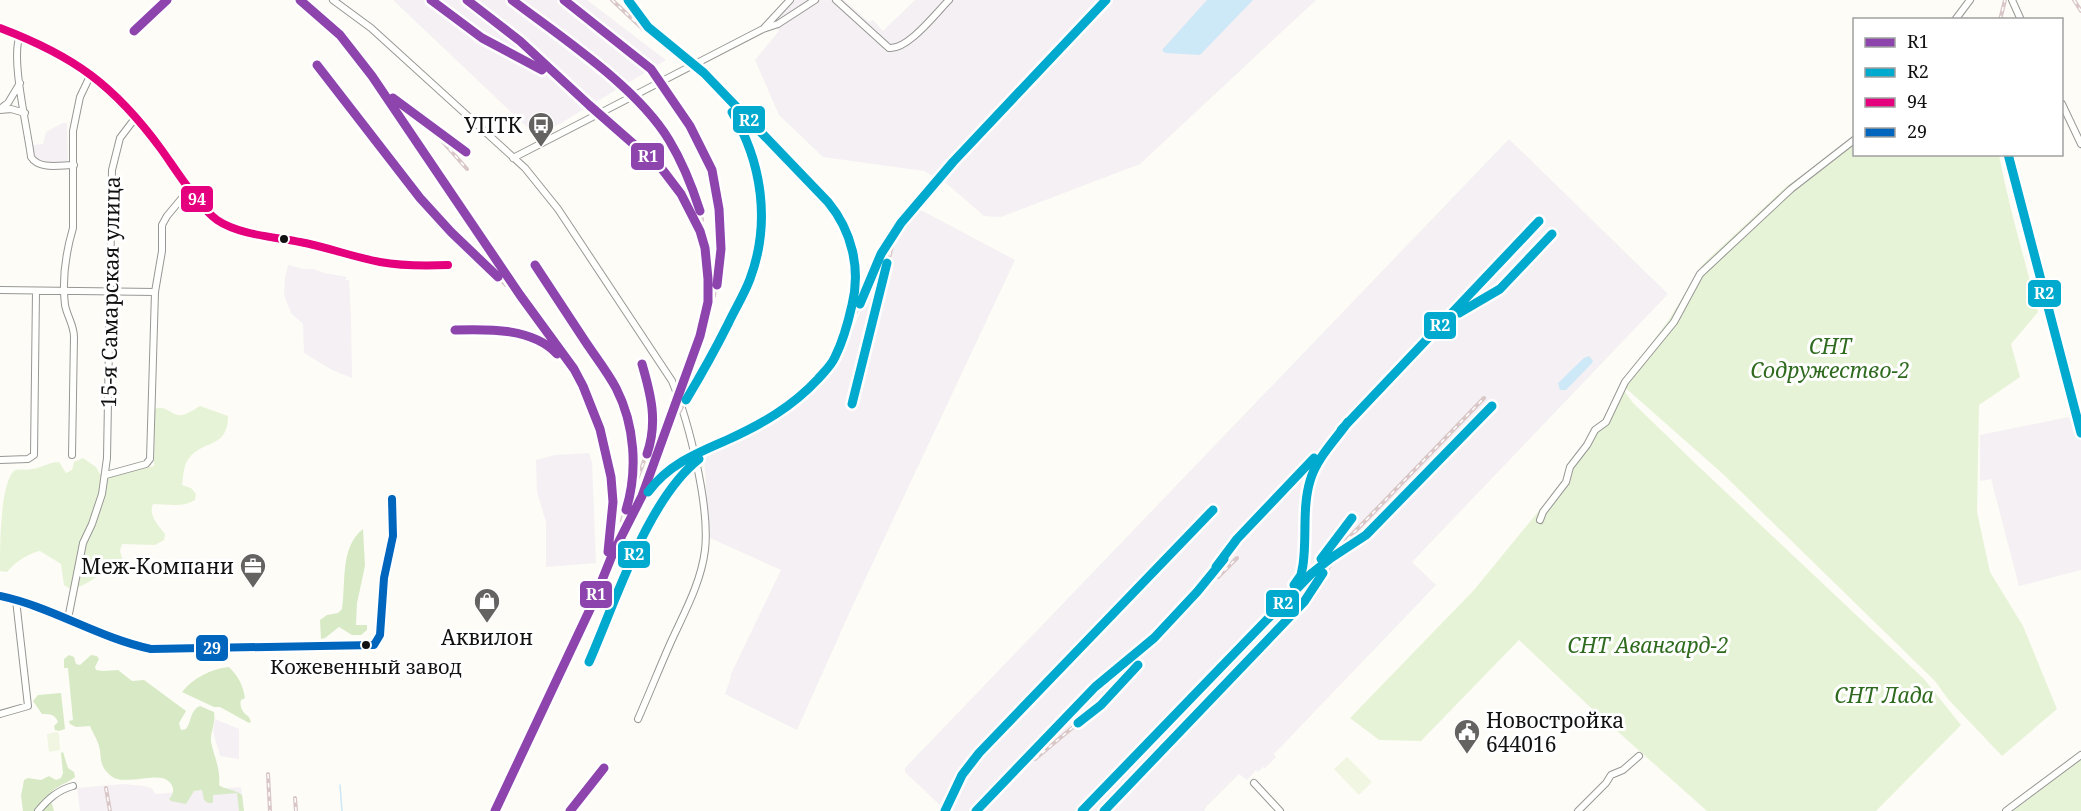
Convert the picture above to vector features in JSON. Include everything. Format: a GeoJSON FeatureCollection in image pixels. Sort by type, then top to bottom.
{"type":"FeatureCollection","features":[{"type":"Feature","properties":{"kind":"street"},"geometry":{"type":"LineString","coordinates":[[333,0],[371,28],[525,168],[558,210],[672,381],[691,438],[702,500],[705,550],[691,597],[638,719]]}},
{"type":"Feature","properties":{"kind":"street"},"geometry":{"type":"LineString","coordinates":[[763,29],[790,0]]}},
{"type":"Feature","properties":{"kind":"street"},"geometry":{"type":"LineString","coordinates":[[513,159],[763,29],[778,24],[815,0]]}},
{"type":"Feature","properties":{"kind":"street"},"geometry":{"type":"LineString","coordinates":[[836,0],[889,48],[893,49],[911,38],[949,0]]}},
{"type":"Feature","properties":{"kind":"street"},"geometry":{"type":"LineString","coordinates":[[1956,18],[1970,0]]}},
{"type":"Feature","properties":{"kind":"street"},"geometry":{"type":"LineString","coordinates":[[2012,0],[2020,18]]}},
{"type":"Feature","properties":{"kind":"street"},"geometry":{"type":"LineString","coordinates":[[0,28],[66,58],[91,74],[136,117],[192,191],[218,221],[272,238],[302,242],[381,262],[448,265]]}},
{"type":"Feature","properties":{"kind":"street"},"geometry":{"type":"LineString","coordinates":[[20,36],[17,43],[20,82],[31,157],[40,165],[74,165]]}},
{"type":"Feature","properties":{"kind":"street"},"geometry":{"type":"LineString","coordinates":[[72,454],[74,328],[66,309],[64,292],[70,236],[73,228],[73,131],[80,97],[91,74]]}},
{"type":"Feature","properties":{"kind":"street"},"geometry":{"type":"LineString","coordinates":[[0,109],[8,103],[20,82]]}},
{"type":"Feature","properties":{"kind":"street"},"geometry":{"type":"LineString","coordinates":[[2063,108],[2081,144]]}},
{"type":"Feature","properties":{"kind":"street"},"geometry":{"type":"LineString","coordinates":[[0,109],[12,109],[25,113]]}},
{"type":"Feature","properties":{"kind":"street","name":"15-я Самарская улица"},"geometry":{"type":"LineString","coordinates":[[68,619],[83,543],[92,524],[106,475],[112,170],[120,138],[136,117]]}},
{"type":"Feature","properties":{"kind":"street"},"geometry":{"type":"LineString","coordinates":[[1540,520],[1543,512],[1566,482],[1566,476],[1576,458],[1587,445],[1595,430],[1606,422],[1625,382],[1674,322],[1700,274],[1782,196],[1853,141]]}},
{"type":"Feature","properties":{"kind":"street"},"geometry":{"type":"LineString","coordinates":[[106,475],[146,464],[150,459],[155,292],[162,251],[163,221],[182,198],[192,191]]}},
{"type":"Feature","properties":{"kind":"street"},"geometry":{"type":"LineString","coordinates":[[0,290],[155,292]]}},
{"type":"Feature","properties":{"kind":"street"},"geometry":{"type":"LineString","coordinates":[[0,460],[33,457],[36,291]]}},
{"type":"Feature","properties":{"kind":"street"},"geometry":{"type":"LineString","coordinates":[[0,596],[151,649],[374,645],[380,635],[384,578],[393,536],[392,499]]}},
{"type":"Feature","properties":{"kind":"street"},"geometry":{"type":"LineString","coordinates":[[0,714],[28,706],[15,600]]}},
{"type":"Feature","properties":{"kind":"street"},"geometry":{"type":"LineString","coordinates":[[2006,811],[2081,755]]}},
{"type":"Feature","properties":{"kind":"street"},"geometry":{"type":"LineString","coordinates":[[1578,811],[1611,775],[1623,770],[1639,756]]}},
{"type":"Feature","properties":{"kind":"street"},"geometry":{"type":"LineString","coordinates":[[1254,783],[1280,811]]}},
{"type":"Feature","properties":{"kind":"street"},"geometry":{"type":"LineString","coordinates":[[38,811],[53,795],[73,786]]}},
{"type":"Feature","properties":{"kind":"shaded area"},"geometry":{"type":"Polygon","coordinates":[[[393,0],[587,0],[666,60],[536,138],[393,0]]]}},
{"type":"Feature","properties":{"kind":"shaded area"},"geometry":{"type":"Polygon","coordinates":[[[795,0],[844,0],[869,22],[873,20],[883,31],[915,0],[1316,0],[1140,164],[1001,217],[984,216],[946,183],[924,171],[823,157],[779,115],[755,60],[779,31],[777,29],[780,26],[775,22],[795,0]]]}},
{"type":"Feature","properties":{"kind":"shaded area"},"geometry":{"type":"Polygon","coordinates":[[[67,123],[68,161],[40,163],[34,157],[32,145],[43,144],[46,132],[67,123]]]}},
{"type":"Feature","properties":{"kind":"shaded area"},"geometry":{"type":"Polygon","coordinates":[[[1509,139],[1668,294],[1412,562],[1436,585],[1274,754],[1276,757],[1265,768],[1263,767],[1258,772],[1256,770],[1247,780],[1239,774],[1204,811],[946,811],[905,772],[905,768],[1509,139]]]}},
{"type":"Feature","properties":{"kind":"shaded area"},"geometry":{"type":"Polygon","coordinates":[[[917,208],[1015,260],[852,607],[797,730],[725,694],[730,676],[781,570],[710,538],[704,458],[791,408],[811,390],[834,363],[839,365],[876,271],[890,242],[895,244],[902,228],[917,208]]]}},
{"type":"Feature","properties":{"kind":"shaded area"},"geometry":{"type":"Polygon","coordinates":[[[288,265],[347,277],[345,280],[349,280],[352,378],[332,370],[304,353],[303,324],[291,313],[284,295],[288,265]]]}},
{"type":"Feature","properties":{"kind":"shaded area"},"geometry":{"type":"Polygon","coordinates":[[[2078,415],[2081,425],[2081,570],[2019,586],[1991,479],[1980,481],[1980,435],[2078,415]]]}},
{"type":"Feature","properties":{"kind":"shaded area"},"geometry":{"type":"Polygon","coordinates":[[[589,453],[592,463],[596,563],[546,567],[546,522],[537,492],[536,460],[555,455],[589,453]]]}},
{"type":"Feature","properties":{"kind":"shaded area"},"geometry":{"type":"Polygon","coordinates":[[[215,719],[239,729],[239,759],[220,756],[213,731],[215,719]]]}},
{"type":"Feature","properties":{"kind":"shaded area"},"geometry":{"type":"Polygon","coordinates":[[[123,784],[151,788],[156,794],[241,787],[244,811],[80,811],[77,788],[123,784]]]}},
{"type":"Feature","properties":{"kind":"green space","name":"СНТ Содружество-2"},"geometry":{"type":"Polygon","coordinates":[[[1853,136],[1853,156],[1999,156],[2038,312],[2011,344],[2020,377],[1979,405],[1977,512],[1990,572],[2023,626],[2057,709],[2002,756],[1948,699],[1935,681],[1723,474],[1621,384],[1668,321],[1703,264],[1787,186],[1823,161],[1853,136]]]}},
{"type":"Feature","properties":{"kind":"green space","name":"СНТ Авангард-2"},"geometry":{"type":"Polygon","coordinates":[[[1623,389],[1633,403],[1696,464],[1924,679],[1961,725],[1876,811],[1707,811],[1519,640],[1421,741],[1379,740],[1350,718],[1474,590],[1579,462],[1576,458],[1623,389]]]}},
{"type":"Feature","properties":{"kind":"green space"},"geometry":{"type":"Polygon","coordinates":[[[200,406],[228,416],[227,428],[217,440],[196,451],[185,466],[182,485],[191,488],[196,494],[195,500],[180,505],[153,504],[153,516],[165,534],[164,540],[155,545],[122,544],[120,551],[123,561],[120,566],[106,571],[84,585],[70,589],[64,585],[61,564],[40,551],[22,558],[7,572],[0,571],[3,502],[9,478],[14,471],[59,462],[66,473],[72,470],[74,462],[83,458],[96,467],[100,474],[109,477],[154,466],[155,409],[163,408],[182,415],[200,406]]]}},
{"type":"Feature","properties":{"kind":"green space"},"geometry":{"type":"Polygon","coordinates":[[[363,529],[365,566],[357,603],[356,625],[367,625],[367,630],[361,635],[352,635],[339,627],[321,639],[320,620],[342,609],[347,555],[356,536],[363,529]]]}},
{"type":"Feature","properties":{"kind":"green space"},"geometry":{"type":"Polygon","coordinates":[[[69,655],[74,657],[76,664],[80,665],[91,655],[97,656],[99,659],[96,670],[118,670],[132,681],[144,680],[186,711],[179,723],[181,730],[186,729],[194,710],[200,706],[214,712],[211,742],[218,768],[219,785],[242,795],[244,811],[239,811],[237,793],[213,795],[213,803],[208,803],[204,800],[202,790],[194,791],[186,804],[169,799],[173,793],[173,787],[169,781],[162,778],[121,780],[111,776],[102,764],[98,743],[90,726],[76,727],[70,724],[69,721],[73,720],[68,668],[64,668],[64,659],[69,655]]]}},
{"type":"Feature","properties":{"kind":"green space"},"geometry":{"type":"Polygon","coordinates":[[[229,667],[243,689],[245,698],[241,700],[241,705],[243,712],[249,717],[251,722],[249,723],[220,707],[214,707],[182,692],[191,682],[203,675],[229,667]]]}},
{"type":"Feature","properties":{"kind":"green space"},"geometry":{"type":"Polygon","coordinates":[[[61,693],[65,729],[59,731],[55,730],[54,726],[58,722],[55,717],[42,714],[33,701],[38,695],[61,693]]]}},
{"type":"Feature","properties":{"kind":"green space"},"geometry":{"type":"Polygon","coordinates":[[[57,732],[60,750],[49,752],[47,734],[57,732]]]}},
{"type":"Feature","properties":{"kind":"green space"},"geometry":{"type":"Polygon","coordinates":[[[63,752],[68,768],[74,772],[75,777],[48,796],[46,800],[52,804],[54,811],[23,811],[21,796],[24,780],[28,778],[41,780],[49,776],[56,780],[61,778],[63,773],[61,753],[63,752]]]}},
{"type":"Feature","properties":{"kind":"green space"},"geometry":{"type":"Polygon","coordinates":[[[1347,757],[1372,782],[1359,795],[1334,769],[1347,757]]]}},
{"type":"Feature","properties":{"kind":"green space"},"geometry":{"type":"Polygon","coordinates":[[[2081,759],[2081,811],[2013,811],[2081,759]]]}},
{"type":"Feature","properties":{"kind":"water"},"geometry":{"type":"Polygon","coordinates":[[[1207,0],[1253,0],[1200,55],[1165,53],[1162,50],[1207,0]]]}},
{"type":"Feature","properties":{"kind":"water"},"geometry":{"type":"Polygon","coordinates":[[[1589,356],[1592,363],[1566,390],[1560,390],[1558,383],[1589,356]]]}},
{"type":"Feature","properties":{"kind":"waterway"},"geometry":{"type":"LineString","coordinates":[[340,785],[342,811]]}},
{"type":"Feature","properties":{"kind":"railway"},"geometry":{"type":"LineString","coordinates":[[134,31],[167,0]]}},
{"type":"Feature","properties":{"kind":"railway"},"geometry":{"type":"LineString","coordinates":[[300,0],[340,35],[372,76],[520,295],[574,369],[600,429],[611,477],[613,502],[607,555]]}},
{"type":"Feature","properties":{"kind":"railway"},"geometry":{"type":"LineString","coordinates":[[431,0],[482,38],[550,75]]}},
{"type":"Feature","properties":{"kind":"railway"},"geometry":{"type":"LineString","coordinates":[[467,0],[520,41],[662,169],[681,194],[700,231],[705,248],[708,279],[708,302],[700,336],[642,496],[613,553],[592,605],[495,811]]}},
{"type":"Feature","properties":{"kind":"railway"},"geometry":{"type":"LineString","coordinates":[[512,0],[601,69],[653,120],[674,150],[691,183],[702,220]]}},
{"type":"Feature","properties":{"kind":"railway"},"geometry":{"type":"LineString","coordinates":[[564,0],[651,69],[690,126],[712,170],[719,209],[721,249],[714,296]]}},
{"type":"Feature","properties":{"kind":"railway"},"geometry":{"type":"LineString","coordinates":[[612,0],[643,29]]}},
{"type":"Feature","properties":{"kind":"railway"},"geometry":{"type":"LineString","coordinates":[[628,0],[648,27],[704,73],[828,202],[849,238],[855,264],[855,291],[843,338],[833,360],[818,379],[776,414],[674,467],[648,492]]}},
{"type":"Feature","properties":{"kind":"railway"},"geometry":{"type":"LineString","coordinates":[[856,312],[881,254],[901,223],[953,162],[1106,0]]}},
{"type":"Feature","properties":{"kind":"railway"},"geometry":{"type":"LineString","coordinates":[[2000,18],[2005,0]]}},
{"type":"Feature","properties":{"kind":"railway"},"geometry":{"type":"LineString","coordinates":[[2074,0],[2081,11]]}},
{"type":"Feature","properties":{"kind":"railway"},"geometry":{"type":"LineString","coordinates":[[317,65],[420,198],[451,232],[506,285]]}},
{"type":"Feature","properties":{"kind":"railway"},"geometry":{"type":"LineString","coordinates":[[389,94],[466,152]]}},
{"type":"Feature","properties":{"kind":"railway"},"geometry":{"type":"LineString","coordinates":[[680,411],[709,362],[744,292],[754,268],[760,241],[762,221],[759,180],[747,142],[729,107]]}},
{"type":"Feature","properties":{"kind":"railway"},"geometry":{"type":"LineString","coordinates":[[443,142],[467,169]]}},
{"type":"Feature","properties":{"kind":"railway"},"geometry":{"type":"LineString","coordinates":[[2009,156],[2081,433]]}},
{"type":"Feature","properties":{"kind":"railway"},"geometry":{"type":"LineString","coordinates":[[1343,428],[1539,221]]}},
{"type":"Feature","properties":{"kind":"railway"},"geometry":{"type":"LineString","coordinates":[[1452,318],[1500,289],[1552,234]]}},
{"type":"Feature","properties":{"kind":"railway"},"geometry":{"type":"LineString","coordinates":[[852,404],[892,246]]}},
{"type":"Feature","properties":{"kind":"railway"},"geometry":{"type":"LineString","coordinates":[[535,265],[611,379],[621,400],[631,440],[633,465],[630,492],[622,521]]}},
{"type":"Feature","properties":{"kind":"railway"},"geometry":{"type":"LineString","coordinates":[[455,330],[496,330],[523,335],[547,345],[557,354]]}},
{"type":"Feature","properties":{"kind":"railway"},"geometry":{"type":"LineString","coordinates":[[635,484],[647,452],[652,425],[650,397],[642,364]]}},
{"type":"Feature","properties":{"kind":"railway"},"geometry":{"type":"LineString","coordinates":[[1341,546],[1484,398]]}},
{"type":"Feature","properties":{"kind":"railway"},"geometry":{"type":"LineString","coordinates":[[1082,811],[1312,573],[1366,535],[1492,406]]}},
{"type":"Feature","properties":{"kind":"railway"},"geometry":{"type":"LineString","coordinates":[[1294,585],[1301,575],[1303,565],[1306,502],[1310,481],[1321,457],[1348,422]]}},
{"type":"Feature","properties":{"kind":"railway"},"geometry":{"type":"LineString","coordinates":[[1216,567],[1237,539],[1318,454]]}},
{"type":"Feature","properties":{"kind":"railway"},"geometry":{"type":"LineString","coordinates":[[589,662],[635,550],[649,523],[683,474],[704,455]]}},
{"type":"Feature","properties":{"kind":"railway"},"geometry":{"type":"LineString","coordinates":[[945,811],[962,775],[979,753],[1213,510]]}},
{"type":"Feature","properties":{"kind":"railway"},"geometry":{"type":"LineString","coordinates":[[1319,561],[1352,518]]}},
{"type":"Feature","properties":{"kind":"railway"},"geometry":{"type":"LineString","coordinates":[[1218,577],[1237,558]]}},
{"type":"Feature","properties":{"kind":"railway"},"geometry":{"type":"LineString","coordinates":[[976,811],[1095,687],[1154,638],[1222,561]]}},
{"type":"Feature","properties":{"kind":"railway"},"geometry":{"type":"LineString","coordinates":[[1104,811],[1304,602],[1331,564]]}},
{"type":"Feature","properties":{"kind":"railway"},"geometry":{"type":"LineString","coordinates":[[1035,759],[1078,723],[1130,668]]}},
{"type":"Feature","properties":{"kind":"railway"},"geometry":{"type":"LineString","coordinates":[[570,811],[604,768]]}},
{"type":"Feature","properties":{"kind":"railway"},"geometry":{"type":"LineString","coordinates":[[268,774],[270,811]]}},
{"type":"Feature","properties":{"kind":"railway"},"geometry":{"type":"LineString","coordinates":[[106,788],[110,811]]}},
{"type":"Feature","properties":{"kind":"railway"},"geometry":{"type":"LineString","coordinates":[[295,798],[296,811]]}},
{"type":"Feature","properties":{"kind":"transit line","name":"R1"},"geometry":{"type":"LineString","coordinates":[[134,31],[167,0]]}},
{"type":"Feature","properties":{"kind":"transit line","name":"R1"},"geometry":{"type":"LineString","coordinates":[[300,0],[340,35],[372,76],[520,295],[574,369],[600,429],[611,477],[613,502],[608,552]]}},
{"type":"Feature","properties":{"kind":"transit line","name":"R1"},"geometry":{"type":"LineString","coordinates":[[431,0],[482,38],[542,70]]}},
{"type":"Feature","properties":{"kind":"transit line","name":"R1"},"geometry":{"type":"LineString","coordinates":[[467,0],[520,41],[662,169],[681,194],[700,231],[705,248],[708,279],[708,302],[700,336],[642,496],[613,553],[592,605],[495,811]]}},
{"type":"Feature","properties":{"kind":"transit line","name":"R1"},"geometry":{"type":"LineString","coordinates":[[512,0],[597,64],[638,101],[655,120],[669,140],[687,175],[700,211]]}},
{"type":"Feature","properties":{"kind":"transit line","name":"R1"},"geometry":{"type":"LineString","coordinates":[[564,0],[651,69],[690,126],[712,170],[719,209],[721,249],[717,285]]}},
{"type":"Feature","properties":{"kind":"transit line","name":"R2"},"geometry":{"type":"LineString","coordinates":[[628,0],[648,27],[704,73],[828,202],[849,238],[855,264],[855,291],[843,338],[833,360],[818,379],[776,414],[674,467],[648,492]]}},
{"type":"Feature","properties":{"kind":"transit line","name":"R2"},"geometry":{"type":"LineString","coordinates":[[860,304],[881,254],[901,223],[953,162],[1106,0]]}},
{"type":"Feature","properties":{"kind":"transit line","name":"94"},"geometry":{"type":"LineString","coordinates":[[0,28],[50,50],[91,75],[109,90],[144,127],[203,206],[217,220],[226,225],[257,235],[310,244],[380,262],[448,265]]}},
{"type":"Feature","properties":{"kind":"transit line","name":"R1"},"geometry":{"type":"LineString","coordinates":[[317,65],[420,198],[451,232],[498,277]]}},
{"type":"Feature","properties":{"kind":"transit line","name":"R1"},"geometry":{"type":"LineString","coordinates":[[393,98],[466,152]]}},
{"type":"Feature","properties":{"kind":"transit line","name":"R2"},"geometry":{"type":"LineString","coordinates":[[686,400],[745,291],[756,258],[760,236],[760,193],[756,172],[750,151],[732,112]]}},
{"type":"Feature","properties":{"kind":"transit line","name":"R2"},"geometry":{"type":"LineString","coordinates":[[2009,156],[2081,433]]}},
{"type":"Feature","properties":{"kind":"transit line","name":"R2"},"geometry":{"type":"LineString","coordinates":[[1341,430],[1539,221]]}},
{"type":"Feature","properties":{"kind":"transit line","name":"R2"},"geometry":{"type":"LineString","coordinates":[[1459,313],[1500,289],[1552,234]]}},
{"type":"Feature","properties":{"kind":"transit line","name":"R2"},"geometry":{"type":"LineString","coordinates":[[852,404],[887,263]]}},
{"type":"Feature","properties":{"kind":"transit line","name":"R1"},"geometry":{"type":"LineString","coordinates":[[535,265],[609,375],[622,402],[633,448],[632,480],[626,510]]}},
{"type":"Feature","properties":{"kind":"transit line","name":"R1"},"geometry":{"type":"LineString","coordinates":[[455,330],[496,330],[523,335],[547,345],[557,354]]}},
{"type":"Feature","properties":{"kind":"transit line","name":"R1"},"geometry":{"type":"LineString","coordinates":[[642,364],[653,420],[647,454]]}},
{"type":"Feature","properties":{"kind":"transit line","name":"R2"},"geometry":{"type":"LineString","coordinates":[[1082,811],[1312,573],[1366,535],[1492,406]]}},
{"type":"Feature","properties":{"kind":"transit line","name":"R2"},"geometry":{"type":"LineString","coordinates":[[1294,585],[1301,575],[1303,565],[1306,502],[1310,481],[1321,457],[1348,422]]}},
{"type":"Feature","properties":{"kind":"transit line","name":"R2"},"geometry":{"type":"LineString","coordinates":[[1216,567],[1237,539],[1314,458]]}},
{"type":"Feature","properties":{"kind":"transit line","name":"R2"},"geometry":{"type":"LineString","coordinates":[[589,662],[648,525],[680,477],[699,459]]}},
{"type":"Feature","properties":{"kind":"transit line","name":"29"},"geometry":{"type":"LineString","coordinates":[[0,596],[38,607],[113,638],[151,649],[374,645],[380,635],[384,578],[393,536],[392,499]]}},
{"type":"Feature","properties":{"kind":"transit line","name":"R2"},"geometry":{"type":"LineString","coordinates":[[945,811],[962,775],[979,753],[1213,510]]}},
{"type":"Feature","properties":{"kind":"transit line","name":"R2"},"geometry":{"type":"LineString","coordinates":[[1321,559],[1352,518]]}},
{"type":"Feature","properties":{"kind":"transit line","name":"R2"},"geometry":{"type":"LineString","coordinates":[[976,811],[1095,687],[1154,638],[1224,559]]}},
{"type":"Feature","properties":{"kind":"transit line","name":"R2"},"geometry":{"type":"LineString","coordinates":[[1104,811],[1304,602],[1323,573]]}},
{"type":"Feature","properties":{"kind":"transit line","name":"R2"},"geometry":{"type":"LineString","coordinates":[[1078,723],[1101,705],[1138,665]]}},
{"type":"Feature","properties":{"kind":"transit line","name":"R1"},"geometry":{"type":"LineString","coordinates":[[570,811],[604,768]]}},
{"type":"Feature","properties":{"kind":"place","name":"УПТК"},"geometry":{"type":"Point","coordinates":[541,148]}},
{"type":"Feature","properties":{"kind":"place","name":"Меж-Компани"},"geometry":{"type":"Point","coordinates":[253,589]}},
{"type":"Feature","properties":{"kind":"place","name":"Аквилон"},"geometry":{"type":"Point","coordinates":[487,624]}},
{"type":"Feature","properties":{"kind":"place","name":"Кожевенный завод"},"geometry":{"type":"Point","coordinates":[366,645]}},
{"type":"Feature","properties":{"kind":"place","name":"Новостройка 644016"},"geometry":{"type":"Point","coordinates":[1467,755]}},
{"type":"Feature","properties":{"kind":"park label","name":"СНТ Лада"},"geometry":{"type":"Point","coordinates":[1884,695]}}]}
